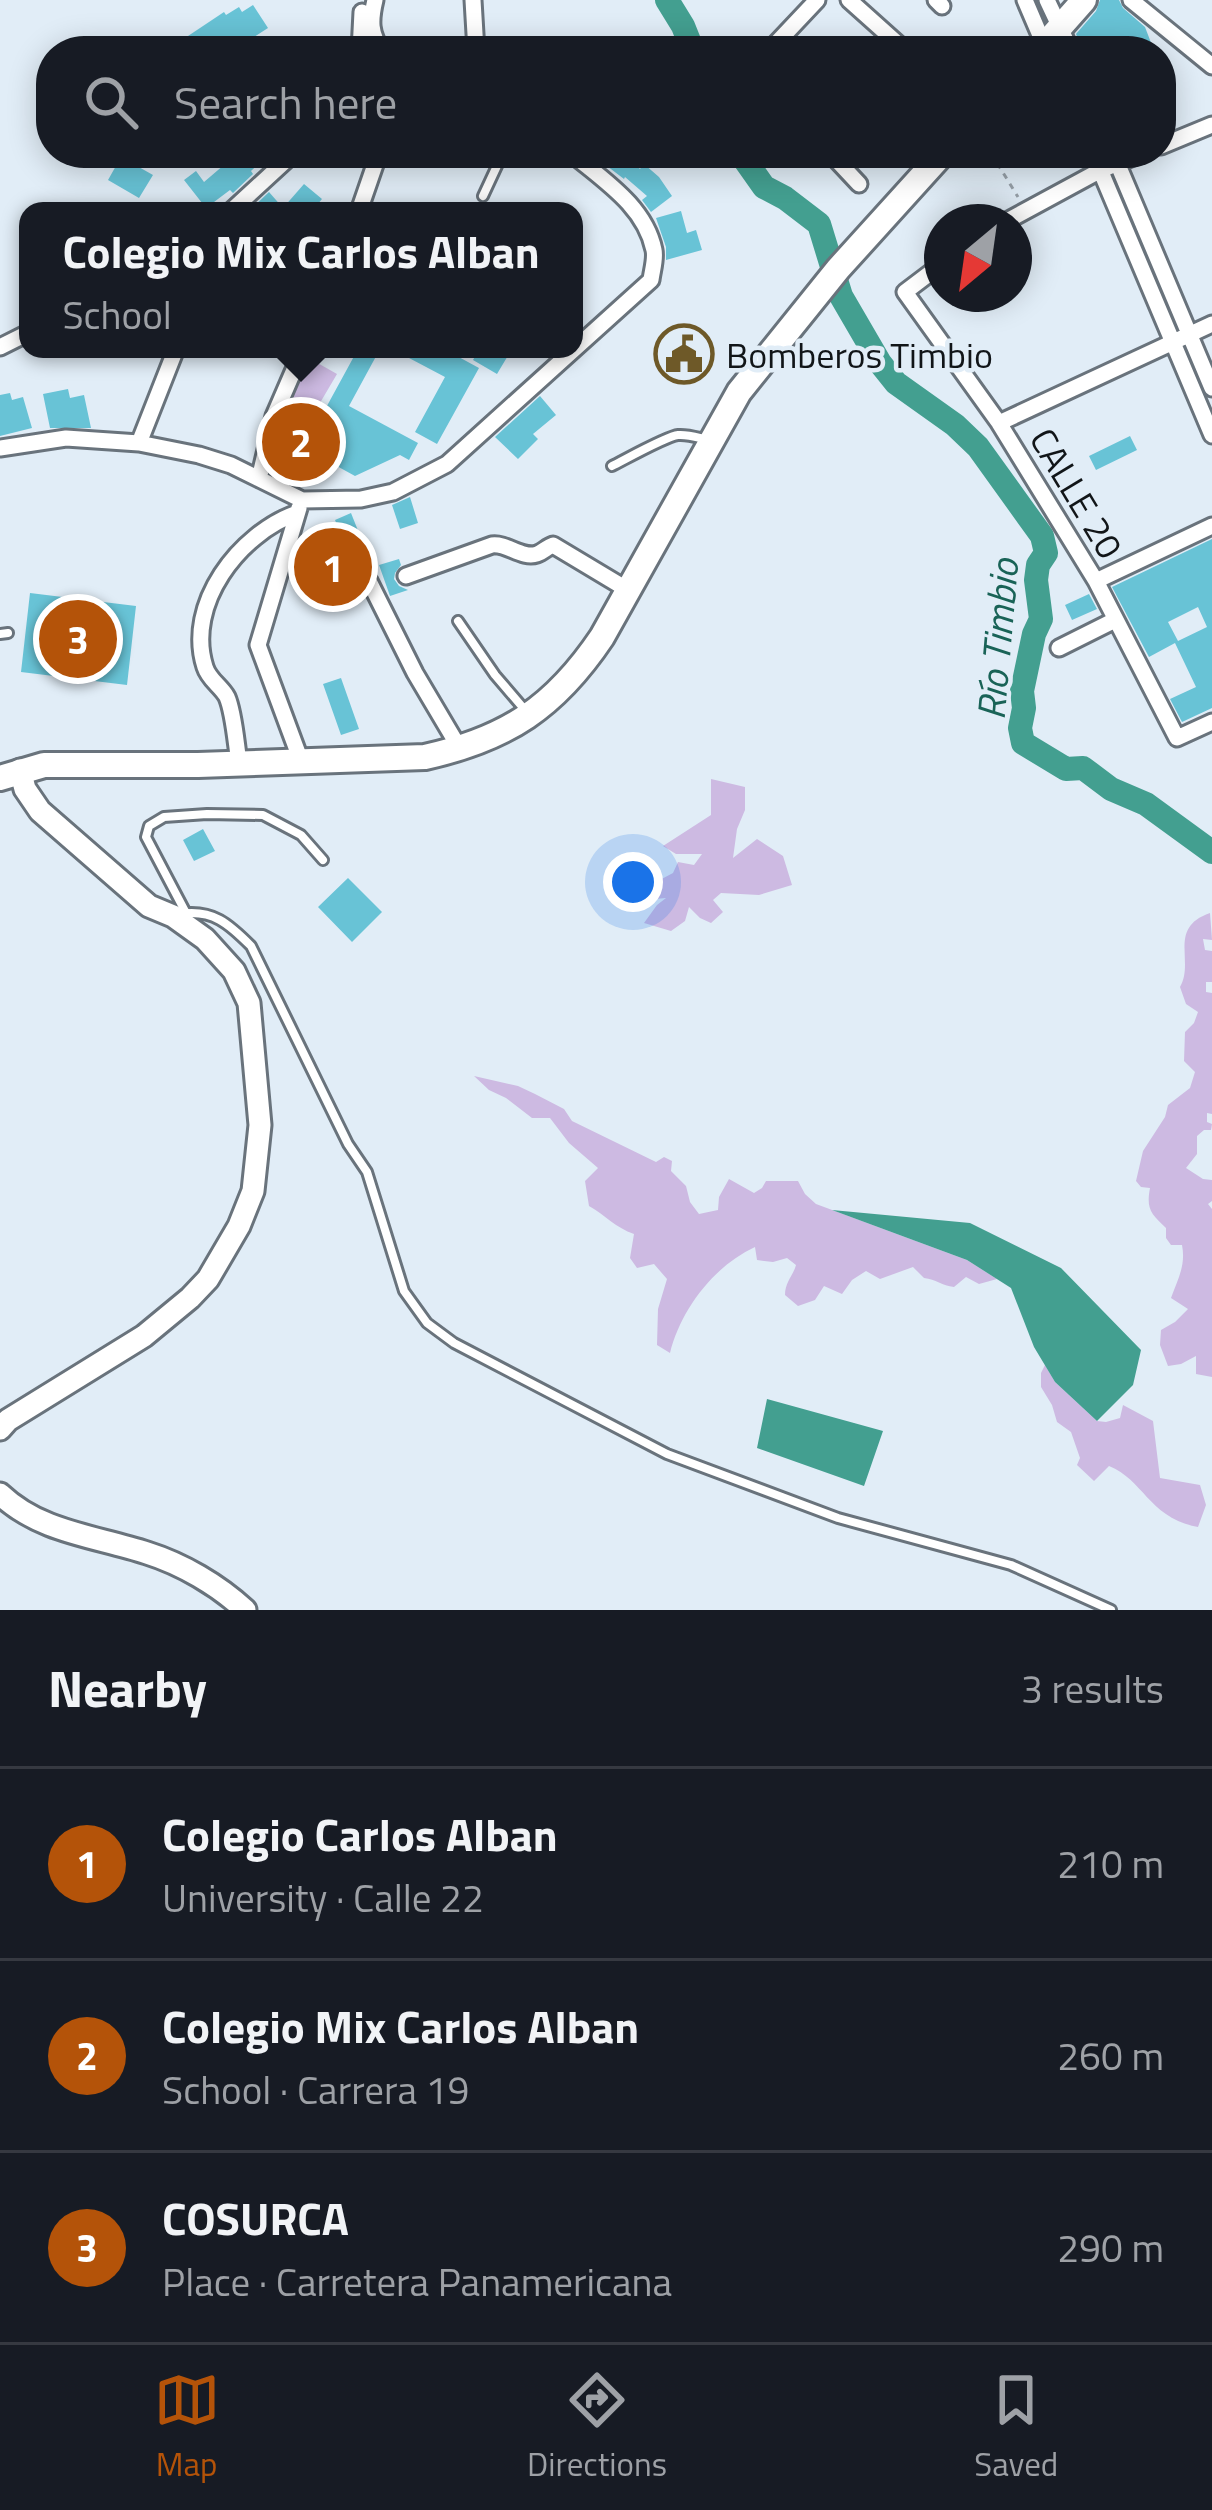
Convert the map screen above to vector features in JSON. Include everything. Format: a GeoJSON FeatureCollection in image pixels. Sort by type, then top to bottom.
{"type":"FeatureCollection","features":[{"type":"Feature","properties":{"kind":"highway"},"geometry":{"type":"LineString","coordinates":[[10,774],[44,765],[425,757],[460,749],[530,716],[581,668],[739,392],[930,168]]}},
{"type":"Feature","properties":{"kind":"main road"},"geometry":{"type":"LineString","coordinates":[[0,1429],[144,1336],[208,1279],[253,1191],[260,1125],[249,1004],[234,971],[179,914],[149,906],[40,811],[10,774]]}},
{"type":"Feature","properties":{"kind":"main road"},"geometry":{"type":"LineString","coordinates":[[0,1494],[56,1529],[172,1562],[244,1610]]}},
{"type":"Feature","properties":{"kind":"street"},"geometry":{"type":"LineString","coordinates":[[361,36],[362,12],[373,0]]}},
{"type":"Feature","properties":{"kind":"street"},"geometry":{"type":"LineString","coordinates":[[373,0],[373,36]]}},
{"type":"Feature","properties":{"kind":"street"},"geometry":{"type":"LineString","coordinates":[[473,0],[475,36]]}},
{"type":"Feature","properties":{"kind":"street"},"geometry":{"type":"LineString","coordinates":[[783,36],[818,0]]}},
{"type":"Feature","properties":{"kind":"street"},"geometry":{"type":"LineString","coordinates":[[849,0],[886,36]]}},
{"type":"Feature","properties":{"kind":"street"},"geometry":{"type":"LineString","coordinates":[[1025,0],[1060,30]]}},
{"type":"Feature","properties":{"kind":"street"},"geometry":{"type":"LineString","coordinates":[[1047,0],[1060,30]]}},
{"type":"Feature","properties":{"kind":"street"},"geometry":{"type":"LineString","coordinates":[[1131,0],[1175,36]]}},
{"type":"Feature","properties":{"kind":"street"},"geometry":{"type":"LineString","coordinates":[[1176,37],[1212,66]]}},
{"type":"Feature","properties":{"kind":"street"},"geometry":{"type":"LineString","coordinates":[[1176,140],[1212,125]]}},
{"type":"Feature","properties":{"kind":"street"},"geometry":{"type":"LineString","coordinates":[[240,202],[277,168]]}},
{"type":"Feature","properties":{"kind":"street"},"geometry":{"type":"LineString","coordinates":[[362,202],[374,168]]}},
{"type":"Feature","properties":{"kind":"street"},"geometry":{"type":"LineString","coordinates":[[583,343],[650,280],[655,253],[639,215],[589,168]]}},
{"type":"Feature","properties":{"kind":"street"},"geometry":{"type":"LineString","coordinates":[[844,168],[859,184]]}},
{"type":"Feature","properties":{"kind":"street"},"geometry":{"type":"LineString","coordinates":[[1032,206],[1103,168]]}},
{"type":"Feature","properties":{"kind":"street"},"geometry":{"type":"LineString","coordinates":[[1119,168],[1212,388]]}},
{"type":"Feature","properties":{"kind":"street"},"geometry":{"type":"LineString","coordinates":[[1101,170],[1212,435]]}},
{"type":"Feature","properties":{"kind":"street","name":"CALLE 20"},"geometry":{"type":"LineString","coordinates":[[924,278],[905,292],[999,423],[1096,581],[1177,738],[1212,722]]}},
{"type":"Feature","properties":{"kind":"street"},"geometry":{"type":"LineString","coordinates":[[999,423],[1212,324]]}},
{"type":"Feature","properties":{"kind":"street"},"geometry":{"type":"LineString","coordinates":[[140,443],[173,358]]}},
{"type":"Feature","properties":{"kind":"street"},"geometry":{"type":"LineString","coordinates":[[259,478],[274,416],[299,358]]}},
{"type":"Feature","properties":{"kind":"street"},"geometry":{"type":"LineString","coordinates":[[239,762],[227,698],[206,672],[199,634],[213,584],[249,543],[300,507],[393,492],[447,464],[566,358]]}},
{"type":"Feature","properties":{"kind":"street"},"geometry":{"type":"LineString","coordinates":[[0,448],[66,438],[140,443],[199,454],[259,478],[300,507]]}},
{"type":"Feature","properties":{"kind":"street"},"geometry":{"type":"LineString","coordinates":[[300,507],[258,645],[301,761]]}},
{"type":"Feature","properties":{"kind":"street"},"geometry":{"type":"LineString","coordinates":[[1096,581],[1212,526]]}},
{"type":"Feature","properties":{"kind":"street"},"geometry":{"type":"LineString","coordinates":[[406,576],[492,545],[503,544],[529,555],[553,545],[628,590]]}},
{"type":"Feature","properties":{"kind":"street"},"geometry":{"type":"LineString","coordinates":[[368,581],[460,749]]}},
{"type":"Feature","properties":{"kind":"street"},"geometry":{"type":"LineString","coordinates":[[1058,647],[1115,620]]}},
{"type":"Feature","properties":{"kind":"lane"},"geometry":{"type":"LineString","coordinates":[[483,196],[496,168]]}},
{"type":"Feature","properties":{"kind":"lane"},"geometry":{"type":"LineString","coordinates":[[612,466],[670,436],[710,440]]}},
{"type":"Feature","properties":{"kind":"lane"},"geometry":{"type":"LineString","coordinates":[[458,621],[530,716]]}},
{"type":"Feature","properties":{"kind":"lane"},"geometry":{"type":"LineString","coordinates":[[323,860],[301,835],[263,815],[164,818],[149,826],[146,836],[179,914],[217,916],[251,946],[347,1144],[367,1172],[404,1291],[427,1323],[454,1342],[667,1454],[838,1518],[1010,1565],[1111,1610]]}},
{"type":"Feature","properties":{"kind":"path"},"geometry":{"type":"LineString","coordinates":[[1000,168],[1023,204]]}},
{"type":"Feature","properties":{"kind":"shaded area"},"geometry":{"type":"Polygon","coordinates":[[[306,358],[337,374],[307,425],[277,408],[306,358]]]}},
{"type":"Feature","properties":{"kind":"shaded area"},"geometry":{"type":"Polygon","coordinates":[[[711,779],[745,787],[745,810],[733,858],[757,839],[783,856],[792,885],[759,895],[721,893],[713,900],[723,912],[711,923],[689,907],[685,921],[671,931],[644,923],[666,898],[644,900],[635,893],[673,873],[678,862],[694,865],[702,854],[676,854],[663,846],[711,815],[711,779]]]}},
{"type":"Feature","properties":{"kind":"shaded area"},"geometry":{"type":"Polygon","coordinates":[[[1210,913],[1212,940],[1203,939],[1205,950],[1212,951],[1212,982],[1206,982],[1206,992],[1212,993],[1212,1114],[1207,1113],[1207,1122],[1212,1124],[1211,1130],[1197,1136],[1197,1154],[1186,1168],[1212,1180],[1208,1204],[1212,1209],[1212,1377],[1196,1374],[1196,1356],[1168,1366],[1160,1345],[1161,1330],[1188,1309],[1171,1298],[1182,1266],[1182,1245],[1171,1245],[1166,1228],[1151,1211],[1150,1188],[1136,1181],[1143,1151],[1168,1105],[1190,1088],[1195,1072],[1184,1061],[1185,1032],[1198,1012],[1186,1004],[1180,987],[1189,927],[1210,913]]]}},
{"type":"Feature","properties":{"kind":"shaded area"},"geometry":{"type":"Polygon","coordinates":[[[474,1076],[518,1086],[564,1109],[572,1121],[656,1162],[664,1157],[672,1161],[671,1171],[686,1186],[699,1214],[718,1210],[729,1179],[754,1193],[766,1181],[798,1181],[816,1204],[967,1260],[997,1279],[979,1284],[966,1277],[954,1287],[924,1278],[913,1267],[880,1279],[866,1271],[842,1294],[824,1286],[815,1300],[798,1306],[785,1295],[796,1265],[787,1258],[757,1260],[755,1247],[726,1265],[701,1291],[670,1353],[657,1345],[658,1309],[667,1279],[654,1264],[637,1268],[630,1258],[634,1234],[589,1206],[585,1181],[598,1168],[569,1143],[550,1118],[532,1118],[474,1076]]]}},
{"type":"Feature","properties":{"kind":"shaded area"},"geometry":{"type":"Polygon","coordinates":[[[832,1210],[970,1223],[1061,1268],[1141,1350],[1133,1385],[1097,1421],[1055,1382],[1034,1347],[1011,1288],[967,1260],[832,1210]]]}},
{"type":"Feature","properties":{"kind":"shaded area"},"geometry":{"type":"Polygon","coordinates":[[[1045,1365],[1055,1382],[1097,1421],[1120,1418],[1123,1405],[1153,1421],[1160,1478],[1200,1485],[1206,1505],[1198,1527],[1168,1516],[1121,1472],[1109,1466],[1094,1481],[1077,1465],[1080,1458],[1071,1432],[1057,1422],[1041,1387],[1045,1365]]]}},
{"type":"Feature","properties":{"kind":"shaded area"},"geometry":{"type":"Polygon","coordinates":[[[767,1399],[883,1431],[864,1486],[757,1448],[767,1399]]]}},
{"type":"Feature","properties":{"kind":"building"},"geometry":{"type":"Polygon","coordinates":[[[1100,0],[1119,0],[1148,36],[1077,36],[1100,0]]]}},
{"type":"Feature","properties":{"kind":"building"},"geometry":{"type":"Polygon","coordinates":[[[253,5],[268,28],[255,36],[188,36],[224,12],[239,7],[242,12],[253,5]]]}},
{"type":"Feature","properties":{"kind":"building"},"geometry":{"type":"Polygon","coordinates":[[[115,168],[141,168],[153,175],[139,198],[108,180],[115,168]]]}},
{"type":"Feature","properties":{"kind":"building"},"geometry":{"type":"Polygon","coordinates":[[[220,168],[254,168],[233,193],[230,190],[214,202],[201,202],[184,180],[196,171],[204,182],[220,168]]]}},
{"type":"Feature","properties":{"kind":"building"},"geometry":{"type":"Polygon","coordinates":[[[610,168],[649,168],[672,196],[651,212],[642,200],[647,196],[610,168]]]}},
{"type":"Feature","properties":{"kind":"building"},"geometry":{"type":"Polygon","coordinates":[[[304,184],[322,199],[320,202],[288,202],[304,184]]]}},
{"type":"Feature","properties":{"kind":"building"},"geometry":{"type":"Polygon","coordinates":[[[269,192],[278,202],[258,202],[269,192]]]}},
{"type":"Feature","properties":{"kind":"building"},"geometry":{"type":"Polygon","coordinates":[[[681,211],[687,233],[696,230],[702,250],[666,260],[656,218],[681,211]]]}},
{"type":"Feature","properties":{"kind":"building"},"geometry":{"type":"Polygon","coordinates":[[[353,358],[375,358],[349,406],[418,443],[409,460],[400,455],[355,476],[304,448],[353,358]]]}},
{"type":"Feature","properties":{"kind":"building"},"geometry":{"type":"Polygon","coordinates":[[[409,358],[461,358],[479,368],[437,444],[415,432],[445,377],[409,358]]]}},
{"type":"Feature","properties":{"kind":"building"},"geometry":{"type":"Polygon","coordinates":[[[474,358],[507,358],[497,374],[474,358]]]}},
{"type":"Feature","properties":{"kind":"building"},"geometry":{"type":"Polygon","coordinates":[[[68,389],[70,398],[84,395],[91,428],[50,428],[43,394],[68,389]]]}},
{"type":"Feature","properties":{"kind":"building"},"geometry":{"type":"Polygon","coordinates":[[[10,393],[12,400],[23,397],[32,428],[0,436],[0,395],[10,393]]]}},
{"type":"Feature","properties":{"kind":"building"},"geometry":{"type":"Polygon","coordinates":[[[540,396],[556,415],[533,434],[538,439],[518,459],[495,437],[540,396]]]}},
{"type":"Feature","properties":{"kind":"building"},"geometry":{"type":"Polygon","coordinates":[[[1130,436],[1137,450],[1096,470],[1089,456],[1130,436]]]}},
{"type":"Feature","properties":{"kind":"building"},"geometry":{"type":"Polygon","coordinates":[[[410,497],[418,523],[400,529],[392,505],[410,497]]]}},
{"type":"Feature","properties":{"kind":"building"},"geometry":{"type":"Polygon","coordinates":[[[351,513],[363,543],[347,549],[335,520],[351,513]]]}},
{"type":"Feature","properties":{"kind":"building"},"geometry":{"type":"Polygon","coordinates":[[[1212,539],[1212,708],[1182,722],[1170,699],[1196,687],[1175,643],[1149,657],[1112,587],[1212,539]],[[1198,607],[1168,622],[1178,641],[1207,627],[1198,607]]]}},
{"type":"Feature","properties":{"kind":"building"},"geometry":{"type":"Polygon","coordinates":[[[399,559],[394,579],[408,590],[390,596],[379,565],[399,559]]]}},
{"type":"Feature","properties":{"kind":"building"},"geometry":{"type":"Polygon","coordinates":[[[30,593],[136,606],[127,685],[21,672],[30,593]]]}},
{"type":"Feature","properties":{"kind":"building"},"geometry":{"type":"Polygon","coordinates":[[[1089,594],[1097,609],[1072,620],[1065,605],[1089,594]]]}},
{"type":"Feature","properties":{"kind":"building"},"geometry":{"type":"Polygon","coordinates":[[[341,678],[359,729],[341,735],[323,684],[341,678]]]}},
{"type":"Feature","properties":{"kind":"building"},"geometry":{"type":"Polygon","coordinates":[[[203,829],[215,851],[194,861],[183,840],[203,829]]]}},
{"type":"Feature","properties":{"kind":"building"},"geometry":{"type":"Polygon","coordinates":[[[348,878],[382,912],[352,942],[318,907],[348,878]]]}},
{"type":"Feature","properties":{"kind":"waterway","name":"Río Timbio"},"geometry":{"type":"LineString","coordinates":[[667,0],[687,36]]}},
{"type":"Feature","properties":{"kind":"waterway","name":"Río Timbio"},"geometry":{"type":"LineString","coordinates":[[751,168],[764,187],[819,224],[841,296],[880,363],[896,383],[978,447],[1042,536],[1046,553],[1036,580],[1041,619],[1022,691],[1023,743],[1066,769],[1083,768],[1111,789],[1146,804],[1212,852]]}},
{"type":"Feature","properties":{"kind":"place","name":"Bomberos Timbio"},"geometry":{"type":"Point","coordinates":[684,354]}},
{"type":"Feature","properties":{"kind":"place","name":"Colegio Mix Carlos Alban"},"geometry":{"type":"Point","coordinates":[301,442]}},
{"type":"Feature","properties":{"kind":"place","name":"Colegio Carlos Alban"},"geometry":{"type":"Point","coordinates":[333,567]}},
{"type":"Feature","properties":{"kind":"place","name":"COSURCA"},"geometry":{"type":"Point","coordinates":[78,639]}}]}
